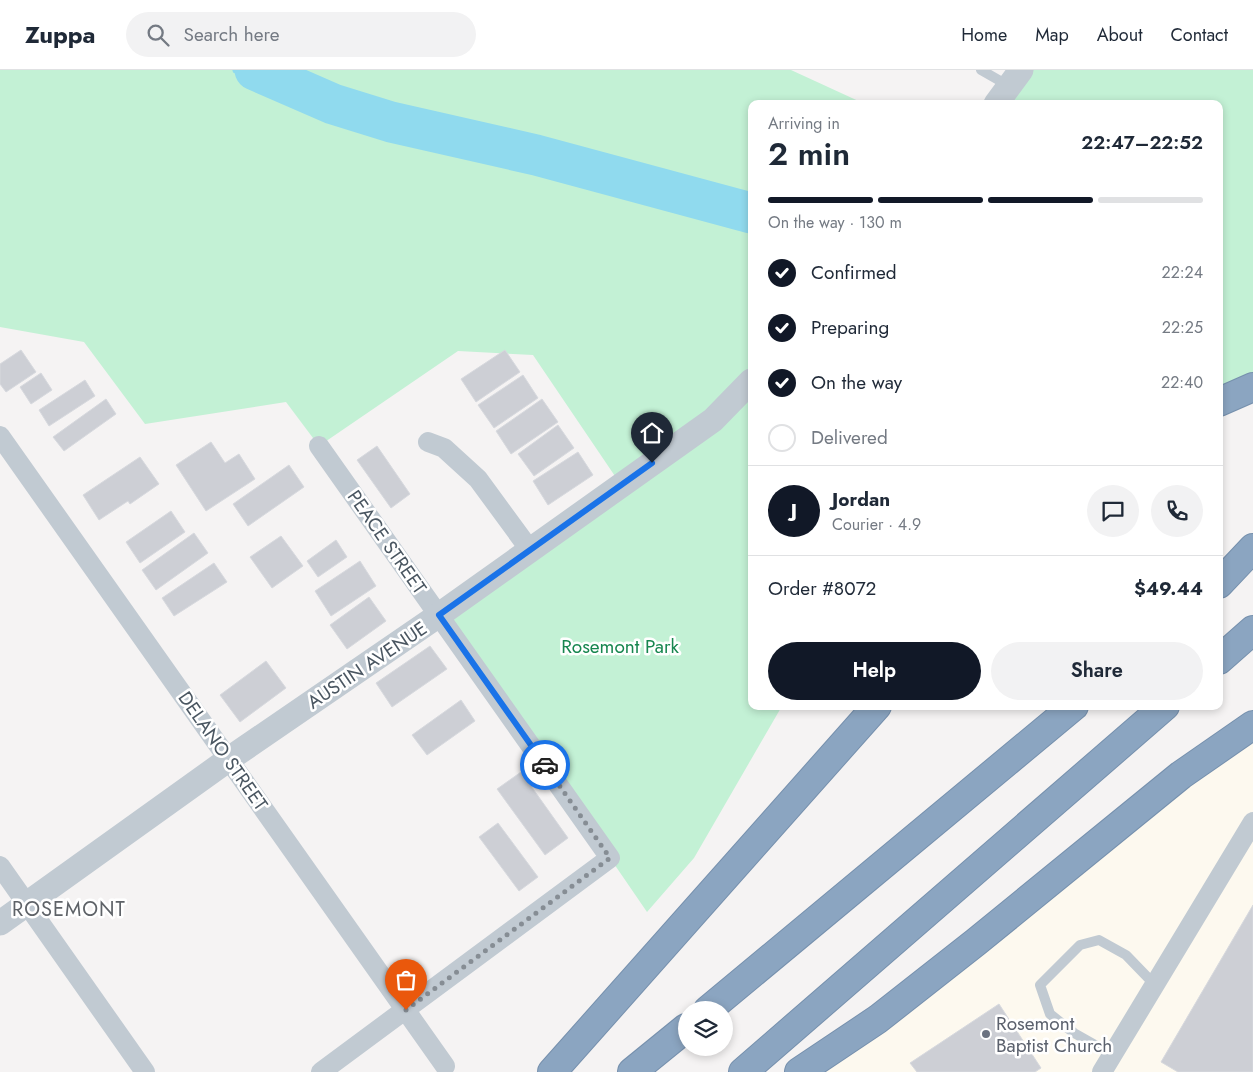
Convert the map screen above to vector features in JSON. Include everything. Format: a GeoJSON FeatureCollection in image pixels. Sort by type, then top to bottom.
{"type":"FeatureCollection","features":[{"type":"Feature","properties":{"kind":"highway"},"geometry":{"type":"LineString","coordinates":[[1223,400],[1253,387]]}},
{"type":"Feature","properties":{"kind":"highway"},"geometry":{"type":"LineString","coordinates":[[1223,580],[1253,548]]}},
{"type":"Feature","properties":{"kind":"highway"},"geometry":{"type":"LineString","coordinates":[[1223,656],[1253,630]]}},
{"type":"Feature","properties":{"kind":"highway"},"geometry":{"type":"LineString","coordinates":[[552,1072],[873,710]]}},
{"type":"Feature","properties":{"kind":"highway"},"geometry":{"type":"LineString","coordinates":[[719,1001],[1069,710]]}},
{"type":"Feature","properties":{"kind":"highway"},"geometry":{"type":"LineString","coordinates":[[743,1072],[1160,710]]}},
{"type":"Feature","properties":{"kind":"highway"},"geometry":{"type":"LineString","coordinates":[[799,1072],[878,1019],[984,936],[1181,776],[1253,725]]}},
{"type":"Feature","properties":{"kind":"highway"},"geometry":{"type":"LineString","coordinates":[[632,1072],[678,1035]]}},
{"type":"Feature","properties":{"kind":"street","name":"AUSTIN AVENUE"},"geometry":{"type":"LineString","coordinates":[[0,923],[229,759],[439,615],[713,420],[748,384]]}},
{"type":"Feature","properties":{"kind":"street","name":"DELANO STREET"},"geometry":{"type":"LineString","coordinates":[[0,436],[445,1066]]}},
{"type":"Feature","properties":{"kind":"street"},"geometry":{"type":"LineString","coordinates":[[428,442],[444,448],[478,479],[530,550]]}},
{"type":"Feature","properties":{"kind":"street","name":"PEACE STREET"},"geometry":{"type":"LineString","coordinates":[[319,446],[610,858],[406,1010]]}},
{"type":"Feature","properties":{"kind":"street"},"geometry":{"type":"LineString","coordinates":[[1102,1072],[1253,822]]}},
{"type":"Feature","properties":{"kind":"street"},"geometry":{"type":"LineString","coordinates":[[0,866],[146,1072]]}},
{"type":"Feature","properties":{"kind":"street"},"geometry":{"type":"LineString","coordinates":[[321,1072],[406,1010]]}},
{"type":"Feature","properties":{"kind":"lane"},"geometry":{"type":"LineString","coordinates":[[981,70],[1009,87]]}},
{"type":"Feature","properties":{"kind":"lane"},"geometry":{"type":"LineString","coordinates":[[1113,1055],[1074,1033],[1050,1014],[1040,985],[1080,945],[1099,940],[1126,955],[1155,985]]}},
{"type":"Feature","properties":{"kind":"shaded area"},"geometry":{"type":"Polygon","coordinates":[[[1253,725],[1253,1072],[799,1072],[1253,725]]]}},
{"type":"Feature","properties":{"kind":"green space","name":"Rosemont Park"},"geometry":{"type":"Polygon","coordinates":[[[0,70],[791,70],[856,100],[748,100],[748,710],[780,710],[694,858],[647,912],[439,615],[621,485],[533,355],[458,351],[319,446],[286,402],[145,424],[84,342],[0,327],[0,70]]]}},
{"type":"Feature","properties":{"kind":"green space"},"geometry":{"type":"Polygon","coordinates":[[[1021,70],[1253,70],[1253,387],[1223,400],[1223,100],[999,100],[1021,70]]]}},
{"type":"Feature","properties":{"kind":"building"},"geometry":{"type":"Polygon","coordinates":[[[21,350],[36,372],[6,392],[0,384],[0,364],[21,350]]]}},
{"type":"Feature","properties":{"kind":"building"},"geometry":{"type":"Polygon","coordinates":[[[505,350],[520,372],[476,402],[461,379],[505,350]]]}},
{"type":"Feature","properties":{"kind":"building"},"geometry":{"type":"Polygon","coordinates":[[[41,373],[52,390],[31,404],[20,387],[41,373]]]}},
{"type":"Feature","properties":{"kind":"building"},"geometry":{"type":"Polygon","coordinates":[[[523,375],[538,398],[494,428],[478,405],[523,375]]]}},
{"type":"Feature","properties":{"kind":"building"},"geometry":{"type":"Polygon","coordinates":[[[85,380],[95,396],[49,426],[39,410],[85,380]]]}},
{"type":"Feature","properties":{"kind":"building"},"geometry":{"type":"Polygon","coordinates":[[[106,399],[116,414],[64,451],[53,437],[106,399]]]}},
{"type":"Feature","properties":{"kind":"building"},"geometry":{"type":"Polygon","coordinates":[[[542,399],[558,422],[511,454],[496,431],[542,399]]]}},
{"type":"Feature","properties":{"kind":"building"},"geometry":{"type":"Polygon","coordinates":[[[558,425],[574,448],[534,476],[518,454],[558,425]]]}},
{"type":"Feature","properties":{"kind":"building"},"geometry":{"type":"Polygon","coordinates":[[[211,442],[225,463],[239,454],[255,479],[206,511],[176,465],[211,442]]]}},
{"type":"Feature","properties":{"kind":"building"},"geometry":{"type":"Polygon","coordinates":[[[377,446],[410,494],[391,508],[357,460],[377,446]]]}},
{"type":"Feature","properties":{"kind":"building"},"geometry":{"type":"Polygon","coordinates":[[[578,452],[593,475],[548,505],[533,481],[578,452]]]}},
{"type":"Feature","properties":{"kind":"building"},"geometry":{"type":"Polygon","coordinates":[[[140,457],[159,484],[130,504],[128,501],[99,520],[83,495],[140,457]]]}},
{"type":"Feature","properties":{"kind":"building"},"geometry":{"type":"Polygon","coordinates":[[[289,465],[304,487],[248,526],[233,504],[289,465]]]}},
{"type":"Feature","properties":{"kind":"building"},"geometry":{"type":"Polygon","coordinates":[[[171,511],[185,532],[140,563],[126,542],[171,511]]]}},
{"type":"Feature","properties":{"kind":"building"},"geometry":{"type":"Polygon","coordinates":[[[194,533],[208,553],[156,590],[142,570],[194,533]]]}},
{"type":"Feature","properties":{"kind":"building"},"geometry":{"type":"Polygon","coordinates":[[[281,536],[303,566],[272,588],[250,557],[281,536]]]}},
{"type":"Feature","properties":{"kind":"building"},"geometry":{"type":"Polygon","coordinates":[[[336,540],[347,557],[318,577],[307,561],[336,540]]]}},
{"type":"Feature","properties":{"kind":"building"},"geometry":{"type":"Polygon","coordinates":[[[360,561],[376,586],[331,616],[315,591],[360,561]]]}},
{"type":"Feature","properties":{"kind":"building"},"geometry":{"type":"Polygon","coordinates":[[[214,563],[227,582],[174,616],[162,598],[214,563]]]}},
{"type":"Feature","properties":{"kind":"building"},"geometry":{"type":"Polygon","coordinates":[[[369,597],[386,621],[347,649],[330,625],[369,597]]]}},
{"type":"Feature","properties":{"kind":"building"},"geometry":{"type":"Polygon","coordinates":[[[430,646],[447,669],[392,707],[376,683],[430,646]]]}},
{"type":"Feature","properties":{"kind":"building"},"geometry":{"type":"Polygon","coordinates":[[[266,661],[286,688],[240,722],[220,695],[266,661]]]}},
{"type":"Feature","properties":{"kind":"building"},"geometry":{"type":"Polygon","coordinates":[[[461,700],[475,721],[427,755],[412,735],[461,700]]]}},
{"type":"Feature","properties":{"kind":"building"},"geometry":{"type":"Polygon","coordinates":[[[521,772],[568,838],[545,855],[497,789],[521,772]]]}},
{"type":"Feature","properties":{"kind":"building"},"geometry":{"type":"Polygon","coordinates":[[[498,823],[538,877],[519,891],[479,837],[498,823]]]}},
{"type":"Feature","properties":{"kind":"building"},"geometry":{"type":"Polygon","coordinates":[[[1253,905],[1253,1072],[1178,1072],[1161,1062],[1253,905]]]}},
{"type":"Feature","properties":{"kind":"building","name":"Rosemont Baptist Church"},"geometry":{"type":"Polygon","coordinates":[[[999,1004],[1041,1068],[1035,1072],[917,1072],[910,1063],[999,1004]]]}},
{"type":"Feature","properties":{"kind":"waterway"},"geometry":{"type":"LineString","coordinates":[[236,70],[652,173],[748,204]]}},
{"type":"Feature","properties":{"kind":"waterway"},"geometry":{"type":"LineString","coordinates":[[255,70],[333,104],[391,122],[536,155],[748,212]]}},
{"type":"Feature","properties":{"kind":"way so far"},"geometry":{"type":"LineString","coordinates":[[406,1010],[610,858],[545,765]]}},
{"type":"Feature","properties":{"kind":"place","name":"Rosemont Baptist Church"},"geometry":{"type":"Point","coordinates":[986,1034]}},
{"type":"Feature","properties":{"kind":"district","name":"ROSEMONT"},"geometry":{"type":"Point","coordinates":[69,909]}},
{"type":"Feature","properties":{"kind":"route"},"geometry":{"type":"LineString","coordinates":[[545,765],[439,615],[652,463]]}}]}
